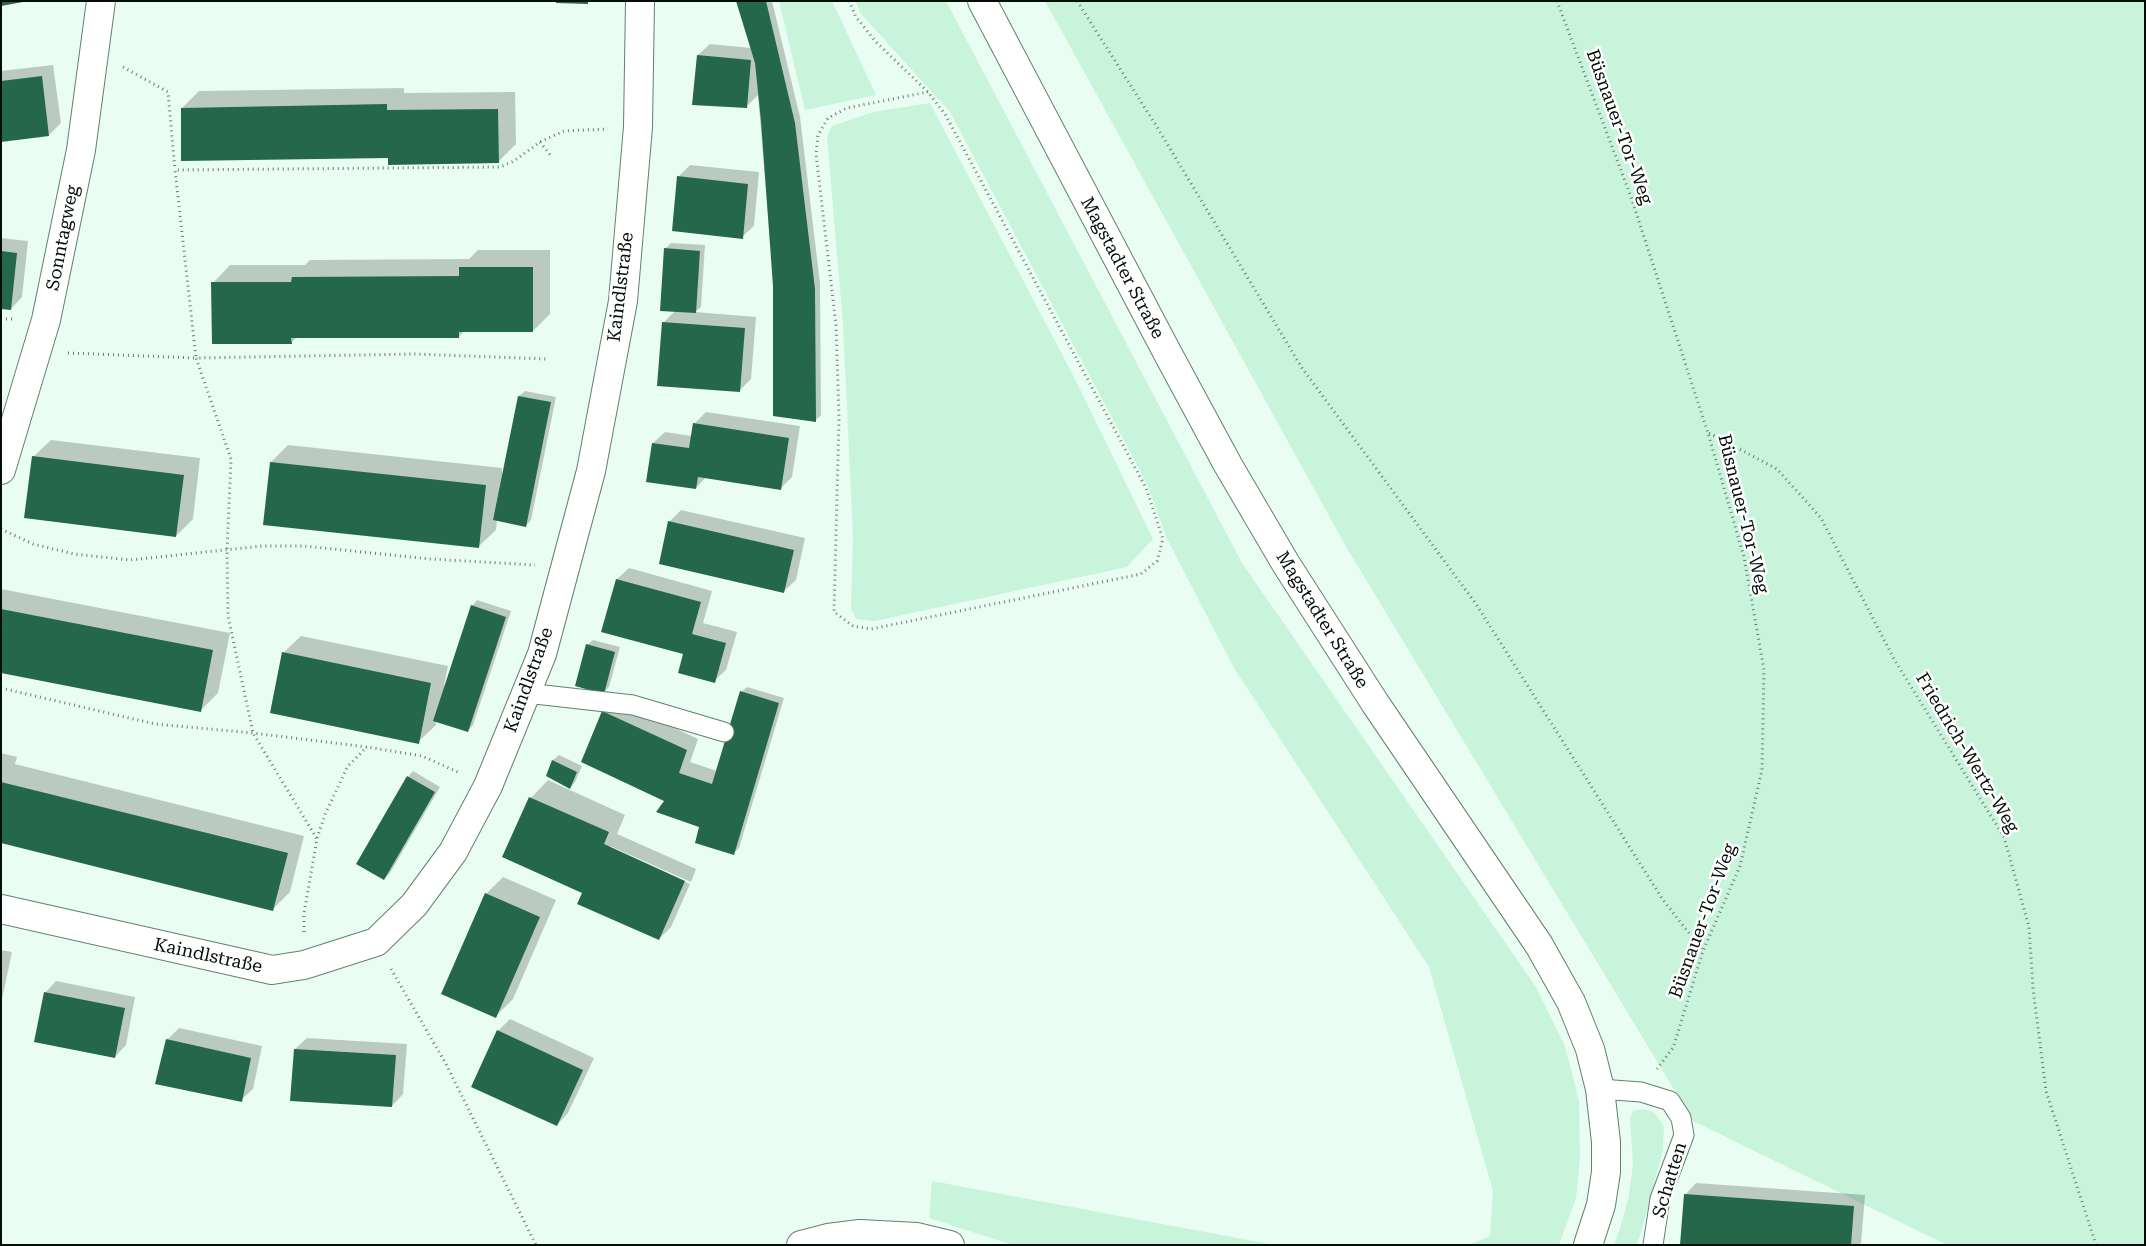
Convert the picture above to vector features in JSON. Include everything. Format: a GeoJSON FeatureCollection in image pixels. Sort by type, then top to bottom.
{"type":"FeatureCollection","features":[{"type":"Feature","properties":{"kind":"street","name":"Sonntagweg"},"geometry":{"type":"LineString","coordinates":[[1,470],[46,320],[81,150],[101,1]]}},
{"type":"Feature","properties":{"kind":"street","name":"Kaindlstraße"},"geometry":{"type":"LineString","coordinates":[[1,909],[242,965],[272,970],[304,965],[376,942],[414,905],[453,852],[488,786],[542,654],[590,471],[623,301],[638,127],[640,1]]}},
{"type":"Feature","properties":{"kind":"street","name":"Magstadter Straße"},"geometry":{"type":"LineString","coordinates":[[982,1],[1168,354],[1228,465],[1286,564],[1375,703],[1540,945],[1571,1002],[1590,1049],[1600,1088],[1606,1142],[1606,1172],[1600,1205],[1588,1245]]}},
{"type":"Feature","properties":{"kind":"street"},"geometry":{"type":"LineString","coordinates":[[801,1245],[828,1238],[860,1234],[917,1237],[950,1245]]}},
{"type":"Feature","properties":{"kind":"lane"},"geometry":{"type":"LineString","coordinates":[[526,693],[633,705],[724,732]]}},
{"type":"Feature","properties":{"kind":"lane","name":"Schatten"},"geometry":{"type":"LineString","coordinates":[[1600,1088],[1641,1092],[1670,1101],[1681,1118],[1684,1135],[1660,1199],[1653,1245]]}},
{"type":"Feature","properties":{"kind":"path"},"geometry":{"type":"LineString","coordinates":[[849,1],[856,17],[876,42],[928,92],[945,114],[1146,488],[1163,539],[1157,561],[1141,574],[871,629],[853,626],[834,612],[839,418],[836,326],[816,154],[818,135],[828,118],[847,108],[928,92]]}},
{"type":"Feature","properties":{"kind":"path"},"geometry":{"type":"LineString","coordinates":[[1077,1],[1157,127],[1302,368],[1476,604],[1663,900],[1703,951]]}},
{"type":"Feature","properties":{"kind":"path","name":"Büsnauer-Tor-Weg"},"geometry":{"type":"LineString","coordinates":[[1557,1],[1631,197],[1708,433],[1744,556],[1764,670],[1762,770],[1740,866],[1703,951],[1673,1048],[1641,1092]]}},
{"type":"Feature","properties":{"kind":"path"},"geometry":{"type":"LineString","coordinates":[[94,50],[168,92],[196,358],[230,459],[227,550],[228,616],[253,733],[317,839]]}},
{"type":"Feature","properties":{"kind":"path"},"geometry":{"type":"LineString","coordinates":[[175,170],[500,167],[514,161],[540,142],[564,131],[638,127]]}},
{"type":"Feature","properties":{"kind":"path"},"geometry":{"type":"LineString","coordinates":[[540,142],[551,156]]}},
{"type":"Feature","properties":{"kind":"path"},"geometry":{"type":"LineString","coordinates":[[36,351],[196,358],[415,354],[548,359]]}},
{"type":"Feature","properties":{"kind":"path","name":"Friedrich-Wertz-Weg"},"geometry":{"type":"LineString","coordinates":[[1708,433],[1777,469],[1821,518],[1894,659],[2004,837],[2028,927],[2033,988],[2046,1091],[2096,1245]]}},
{"type":"Feature","properties":{"kind":"path"},"geometry":{"type":"LineString","coordinates":[[1,529],[33,544],[74,554],[130,560],[262,546],[304,546],[430,559],[565,566]]}},
{"type":"Feature","properties":{"kind":"path"},"geometry":{"type":"LineString","coordinates":[[1,688],[155,724],[367,746],[422,756],[488,786]]}},
{"type":"Feature","properties":{"kind":"path"},"geometry":{"type":"LineString","coordinates":[[304,965],[304,913],[317,839],[326,812],[348,766],[367,746]]}},
{"type":"Feature","properties":{"kind":"path"},"geometry":{"type":"LineString","coordinates":[[376,942],[446,1064],[536,1245]]}},
{"type":"Feature","properties":{"kind":"green space"},"geometry":{"type":"Polygon","coordinates":[[[779,1],[832,1],[876,95],[805,110],[779,1]]]}},
{"type":"Feature","properties":{"kind":"green space"},"geometry":{"type":"Polygon","coordinates":[[[855,1],[946,1],[1242,563],[1536,987],[1565,1046],[1579,1101],[1580,1158],[1576,1198],[1559,1245],[1468,1245],[1490,1236],[1493,1191],[1429,967],[1234,668],[1167,539],[1147,484],[950,112],[861,14],[855,1]]]}},
{"type":"Feature","properties":{"kind":"green space"},"geometry":{"type":"Polygon","coordinates":[[[1045,1],[2145,1],[2145,1245],[1947,1245],[1693,1121],[1345,545],[1045,1]]]}},
{"type":"Feature","properties":{"kind":"green space"},"geometry":{"type":"Polygon","coordinates":[[[930,103],[1076,381],[1153,539],[1127,567],[875,621],[856,619],[851,609],[853,536],[843,325],[827,136],[832,126],[873,112],[930,103]]]}},
{"type":"Feature","properties":{"kind":"green space"},"geometry":{"type":"Polygon","coordinates":[[[1642,1109],[1654,1112],[1664,1126],[1663,1150],[1636,1245],[1614,1245],[1628,1200],[1633,1165],[1630,1118],[1633,1111],[1642,1109]]]}},
{"type":"Feature","properties":{"kind":"green space"},"geometry":{"type":"Polygon","coordinates":[[[932,1181],[1275,1245],[1013,1245],[929,1218],[932,1181]]]}},
{"type":"Feature","properties":{"kind":"building"},"geometry":{"type":"Polygon","coordinates":[[[1,1],[23,1],[23,2],[1,6],[1,1]]]}},
{"type":"Feature","properties":{"kind":"building"},"geometry":{"type":"Polygon","coordinates":[[[556,1],[588,1],[588,4],[556,3],[556,1]]]}},
{"type":"Feature","properties":{"kind":"building"},"geometry":{"type":"Polygon","coordinates":[[[736,1],[766,1],[795,123],[815,289],[816,422],[773,416],[773,286],[761,121],[755,63],[736,1]]]}},
{"type":"Feature","properties":{"kind":"building"},"geometry":{"type":"Polygon","coordinates":[[[697,55],[751,60],[747,108],[692,105],[697,55]]]}},
{"type":"Feature","properties":{"kind":"building"},"geometry":{"type":"Polygon","coordinates":[[[42,76],[49,136],[1,142],[1,81],[42,76]]]}},
{"type":"Feature","properties":{"kind":"building"},"geometry":{"type":"Polygon","coordinates":[[[387,104],[387,110],[498,109],[499,163],[388,165],[388,158],[181,161],[181,108],[387,104]]]}},
{"type":"Feature","properties":{"kind":"building"},"geometry":{"type":"Polygon","coordinates":[[[677,176],[748,184],[743,239],[672,231],[677,176]]]}},
{"type":"Feature","properties":{"kind":"building"},"geometry":{"type":"Polygon","coordinates":[[[664,248],[700,251],[696,313],[660,311],[664,248]]]}},
{"type":"Feature","properties":{"kind":"building"},"geometry":{"type":"Polygon","coordinates":[[[1,251],[17,253],[11,310],[1,309],[1,251]]]}},
{"type":"Feature","properties":{"kind":"building"},"geometry":{"type":"Polygon","coordinates":[[[459,267],[533,267],[533,332],[459,332],[459,338],[291,338],[292,344],[212,344],[211,282],[291,282],[292,277],[459,276],[459,267]]]}},
{"type":"Feature","properties":{"kind":"building"},"geometry":{"type":"Polygon","coordinates":[[[662,322],[745,328],[740,392],[657,386],[662,322]]]}},
{"type":"Feature","properties":{"kind":"building"},"geometry":{"type":"Polygon","coordinates":[[[518,396],[551,402],[526,527],[493,520],[518,396]]]}},
{"type":"Feature","properties":{"kind":"building"},"geometry":{"type":"Polygon","coordinates":[[[693,423],[789,438],[781,490],[698,477],[696,489],[646,482],[652,443],[689,448],[693,423]]]}},
{"type":"Feature","properties":{"kind":"building"},"geometry":{"type":"Polygon","coordinates":[[[32,456],[184,475],[176,537],[24,518],[32,456]]]}},
{"type":"Feature","properties":{"kind":"building"},"geometry":{"type":"Polygon","coordinates":[[[270,462],[486,485],[479,548],[263,525],[270,462]]]}},
{"type":"Feature","properties":{"kind":"building"},"geometry":{"type":"Polygon","coordinates":[[[668,521],[794,550],[784,593],[659,564],[668,521]]]}},
{"type":"Feature","properties":{"kind":"building"},"geometry":{"type":"Polygon","coordinates":[[[616,579],[701,602],[692,634],[726,643],[715,683],[678,673],[683,654],[601,632],[616,579]]]}},
{"type":"Feature","properties":{"kind":"building"},"geometry":{"type":"Polygon","coordinates":[[[471,605],[506,617],[468,732],[433,721],[471,605]]]}},
{"type":"Feature","properties":{"kind":"building"},"geometry":{"type":"Polygon","coordinates":[[[1,609],[213,650],[201,712],[1,673],[1,609]]]}},
{"type":"Feature","properties":{"kind":"building"},"geometry":{"type":"Polygon","coordinates":[[[586,644],[615,652],[604,694],[575,686],[586,644]]]}},
{"type":"Feature","properties":{"kind":"building"},"geometry":{"type":"Polygon","coordinates":[[[282,652],[431,683],[419,744],[270,713],[282,652]]]}},
{"type":"Feature","properties":{"kind":"building"},"geometry":{"type":"Polygon","coordinates":[[[740,691],[779,703],[734,855],[695,843],[699,827],[656,812],[664,801],[581,762],[602,711],[687,750],[679,773],[712,784],[740,691]]]}},
{"type":"Feature","properties":{"kind":"building"},"geometry":{"type":"Polygon","coordinates":[[[552,760],[577,772],[570,789],[546,776],[552,760]]]}},
{"type":"Feature","properties":{"kind":"building"},"geometry":{"type":"Polygon","coordinates":[[[407,776],[435,792],[384,880],[356,864],[407,776]]]}},
{"type":"Feature","properties":{"kind":"building"},"geometry":{"type":"Polygon","coordinates":[[[1,782],[288,853],[273,911],[1,843],[1,782]]]}},
{"type":"Feature","properties":{"kind":"building"},"geometry":{"type":"Polygon","coordinates":[[[529,797],[609,832],[604,844],[685,881],[659,940],[577,904],[582,893],[502,857],[529,797]]]}},
{"type":"Feature","properties":{"kind":"building"},"geometry":{"type":"Polygon","coordinates":[[[485,893],[540,917],[496,1018],[441,994],[485,893]]]}},
{"type":"Feature","properties":{"kind":"building"},"geometry":{"type":"Polygon","coordinates":[[[44,992],[125,1008],[115,1058],[34,1042],[44,992]]]}},
{"type":"Feature","properties":{"kind":"building"},"geometry":{"type":"Polygon","coordinates":[[[497,1030],[583,1070],[557,1126],[471,1087],[497,1030]]]}},
{"type":"Feature","properties":{"kind":"building"},"geometry":{"type":"Polygon","coordinates":[[[166,1039],[251,1058],[242,1102],[155,1084],[166,1039]]]}},
{"type":"Feature","properties":{"kind":"building"},"geometry":{"type":"Polygon","coordinates":[[[294,1049],[396,1055],[392,1107],[290,1101],[294,1049]]]}},
{"type":"Feature","properties":{"kind":"building"},"geometry":{"type":"Polygon","coordinates":[[[1684,1194],[1854,1206],[1851,1245],[1680,1245],[1684,1194]]]}}]}
